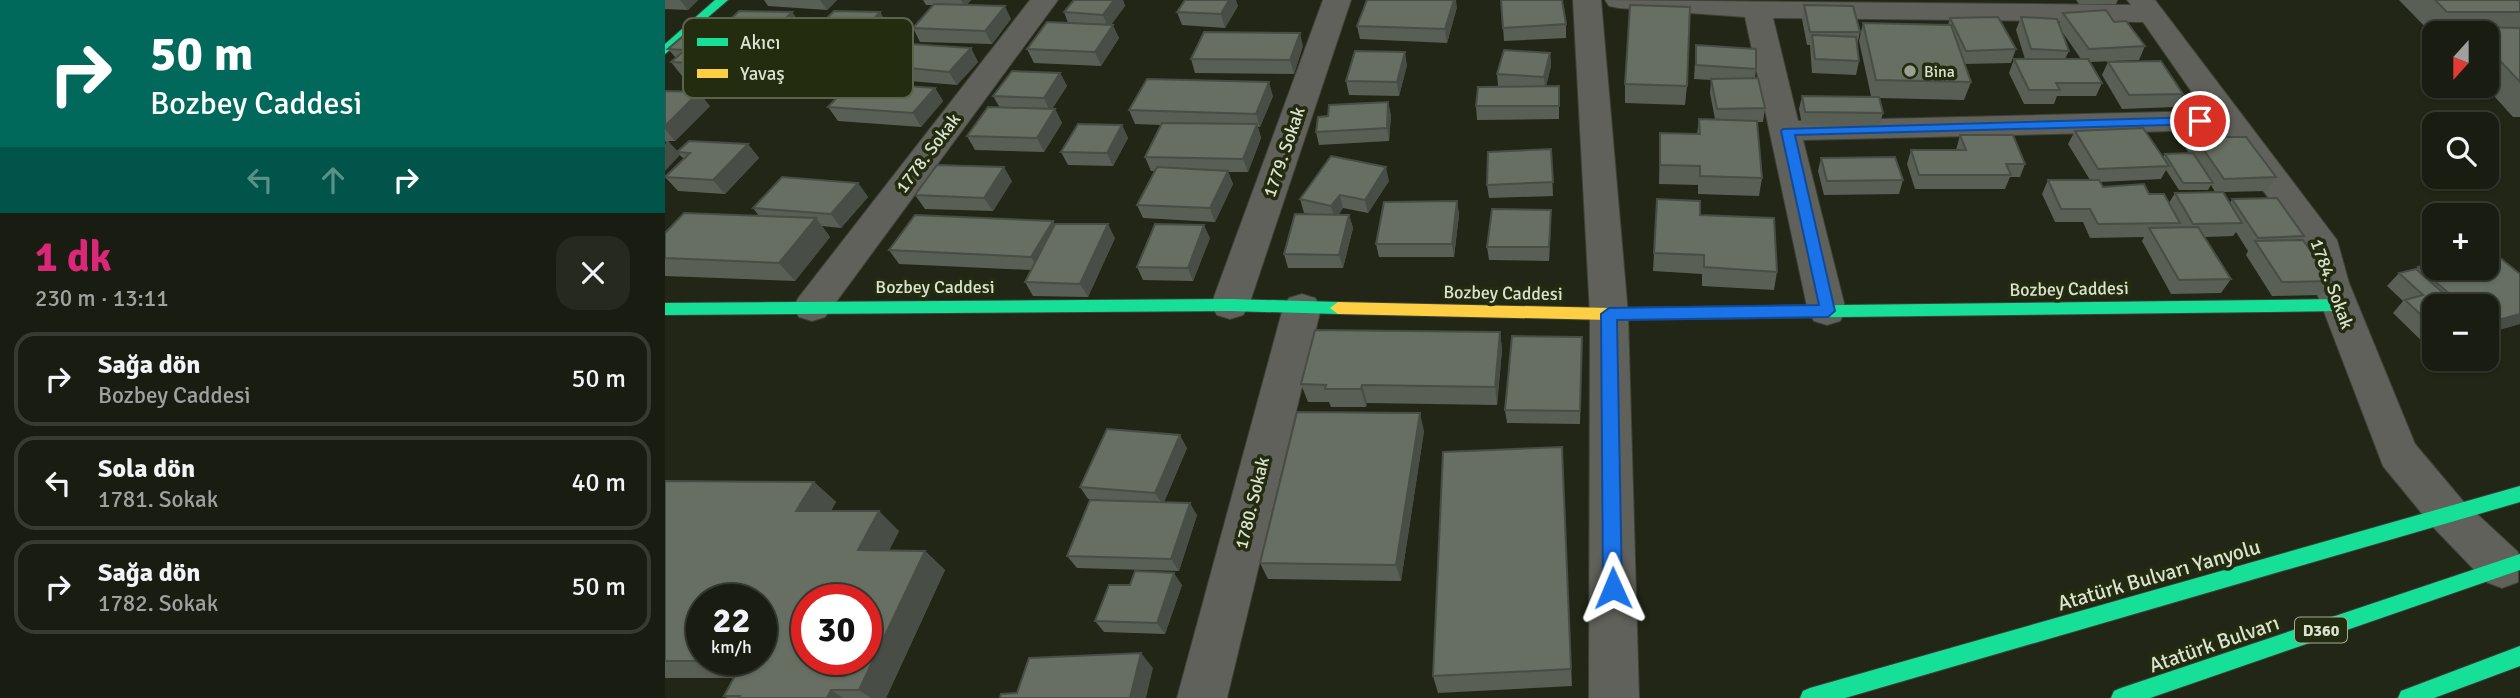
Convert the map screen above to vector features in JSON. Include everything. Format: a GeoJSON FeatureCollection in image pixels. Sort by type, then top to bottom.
{"type":"FeatureCollection","features":[{"type":"Feature","properties":{"kind":"main road"},"geometry":{"type":"LineString","coordinates":[[701,18],[722,0]]}},
{"type":"Feature","properties":{"kind":"main road"},"geometry":{"type":"LineString","coordinates":[[665,50],[683,34]]}},
{"type":"Feature","properties":{"kind":"main road","name":"Bozbey Caddesi"},"geometry":{"type":"LineString","coordinates":[[665,309],[1230,305],[1609,314],[2340,305]]}},
{"type":"Feature","properties":{"kind":"main road","name":"Atatürk Bulvarı Yanyolu"},"geometry":{"type":"LineString","coordinates":[[1810,698],[2520,494]]}},
{"type":"Feature","properties":{"kind":"main road","name":"Atatürk Bulvarı"},"geometry":{"type":"LineString","coordinates":[[2121,698],[2511,565]]}},
{"type":"Feature","properties":{"kind":"main road"},"geometry":{"type":"LineString","coordinates":[[2408,698],[2520,656]]}},
{"type":"Feature","properties":{"kind":"street","name":"1778. Sokak"},"geometry":{"type":"LineString","coordinates":[[812,307],[1044,0]]}},
{"type":"Feature","properties":{"kind":"street","name":"1779. Sokak"},"geometry":{"type":"LineString","coordinates":[[1230,305],[1337,0]]}},
{"type":"Feature","properties":{"kind":"street"},"geometry":{"type":"LineString","coordinates":[[1587,0],[1609,314],[1614,698]]}},
{"type":"Feature","properties":{"kind":"street"},"geometry":{"type":"LineString","coordinates":[[1619,0],[1757,10],[2146,7]]}},
{"type":"Feature","properties":{"kind":"street","name":"1784. Sokak"},"geometry":{"type":"LineString","coordinates":[[2146,7],[2227,120],[2319,240],[2340,305],[2398,454],[2448,514],[2511,565]]}},
{"type":"Feature","properties":{"kind":"street"},"geometry":{"type":"LineString","coordinates":[[1757,10],[1828,311]]}},
{"type":"Feature","properties":{"kind":"street"},"geometry":{"type":"LineString","coordinates":[[1787,131],[2227,120]]}},
{"type":"Feature","properties":{"kind":"street","name":"1780. Sokak"},"geometry":{"type":"LineString","coordinates":[[1202,698],[1302,308]]}},
{"type":"Feature","properties":{"kind":"building"},"geometry":{"type":"Polygon","coordinates":[[[1074,0],[1114,0],[1103,15],[1064,12],[1074,0]]]}},
{"type":"Feature","properties":{"kind":"building"},"geometry":{"type":"Polygon","coordinates":[[[1185,0],[1229,0],[1221,14],[1177,12],[1185,0]]]}},
{"type":"Feature","properties":{"kind":"building"},"geometry":{"type":"Polygon","coordinates":[[[1367,0],[1454,0],[1445,29],[1357,26],[1367,0]]]}},
{"type":"Feature","properties":{"kind":"building"},"geometry":{"type":"Polygon","coordinates":[[[1501,0],[1562,0],[1566,24],[1503,28],[1501,0]]]}},
{"type":"Feature","properties":{"kind":"building"},"geometry":{"type":"Polygon","coordinates":[[[2435,0],[2520,0],[2520,12],[2447,12],[2435,0]]]}},
{"type":"Feature","properties":{"kind":"building"},"geometry":{"type":"Polygon","coordinates":[[[934,4],[1005,6],[985,31],[913,28],[934,4]]]}},
{"type":"Feature","properties":{"kind":"building"},"geometry":{"type":"Polygon","coordinates":[[[1630,5],[1690,7],[1687,86],[1625,84],[1630,5]]]}},
{"type":"Feature","properties":{"kind":"building"},"geometry":{"type":"Polygon","coordinates":[[[1804,5],[1853,6],[1860,32],[1810,32],[1804,5]]]}},
{"type":"Feature","properties":{"kind":"building"},"geometry":{"type":"Polygon","coordinates":[[[2106,10],[2114,22],[2126,21],[2145,46],[2089,49],[2063,13],[2106,10]]]}},
{"type":"Feature","properties":{"kind":"building"},"geometry":{"type":"Polygon","coordinates":[[[739,11],[792,12],[786,18],[732,18],[739,11]]]}},
{"type":"Feature","properties":{"kind":"building"},"geometry":{"type":"Polygon","coordinates":[[[834,11],[880,12],[874,18],[827,18],[834,11]]]}},
{"type":"Feature","properties":{"kind":"building"},"geometry":{"type":"Polygon","coordinates":[[[1998,17],[2016,49],[1966,51],[1950,18],[1998,17]]]}},
{"type":"Feature","properties":{"kind":"building"},"geometry":{"type":"Polygon","coordinates":[[[2021,17],[2057,19],[2069,51],[2031,49],[2021,17]]]}},
{"type":"Feature","properties":{"kind":"building"},"geometry":{"type":"Polygon","coordinates":[[[1047,22],[1113,25],[1095,52],[1027,49],[1047,22]]]}},
{"type":"Feature","properties":{"kind":"building"},"geometry":{"type":"Polygon","coordinates":[[[1863,23],[1951,25],[1971,82],[1876,80],[1863,23]]]}},
{"type":"Feature","properties":{"kind":"building"},"geometry":{"type":"Polygon","coordinates":[[[2499,28],[2520,28],[2520,82],[2499,60],[2499,28]]]}},
{"type":"Feature","properties":{"kind":"building"},"geometry":{"type":"Polygon","coordinates":[[[1204,32],[1300,33],[1290,60],[1191,59],[1204,32]]]}},
{"type":"Feature","properties":{"kind":"building"},"geometry":{"type":"Polygon","coordinates":[[[1812,35],[1856,37],[1859,61],[1815,59],[1812,35]]]}},
{"type":"Feature","properties":{"kind":"building"},"geometry":{"type":"Polygon","coordinates":[[[683,36],[683,50],[668,49],[683,36]]]}},
{"type":"Feature","properties":{"kind":"building"},"geometry":{"type":"Polygon","coordinates":[[[913,44],[971,48],[949,72],[913,68],[913,44]]]}},
{"type":"Feature","properties":{"kind":"building"},"geometry":{"type":"Polygon","coordinates":[[[1696,45],[1756,49],[1756,69],[1696,65],[1696,45]]]}},
{"type":"Feature","properties":{"kind":"building"},"geometry":{"type":"Polygon","coordinates":[[[1504,50],[1550,53],[1544,77],[1497,74],[1504,50]]]}},
{"type":"Feature","properties":{"kind":"building"},"geometry":{"type":"Polygon","coordinates":[[[1355,51],[1405,52],[1397,82],[1346,81],[1355,51]]]}},
{"type":"Feature","properties":{"kind":"building"},"geometry":{"type":"Polygon","coordinates":[[[683,52],[683,63],[671,62],[683,52]]]}},
{"type":"Feature","properties":{"kind":"building"},"geometry":{"type":"Polygon","coordinates":[[[2014,59],[2088,59],[2102,83],[2056,83],[2060,90],[2029,90],[2014,59]]]}},
{"type":"Feature","properties":{"kind":"building"},"geometry":{"type":"Polygon","coordinates":[[[2161,61],[2183,94],[2129,95],[2108,62],[2161,61]]]}},
{"type":"Feature","properties":{"kind":"building"},"geometry":{"type":"Polygon","coordinates":[[[1012,71],[1060,73],[1044,98],[993,96],[1012,71]]]}},
{"type":"Feature","properties":{"kind":"building"},"geometry":{"type":"Polygon","coordinates":[[[1758,78],[1765,108],[1717,109],[1711,79],[1758,78]]]}},
{"type":"Feature","properties":{"kind":"building"},"geometry":{"type":"Polygon","coordinates":[[[1147,79],[1269,82],[1256,114],[1129,110],[1147,79]]]}},
{"type":"Feature","properties":{"kind":"building"},"geometry":{"type":"Polygon","coordinates":[[[913,86],[935,88],[913,113],[828,107],[837,98],[913,98],[913,86]]]}},
{"type":"Feature","properties":{"kind":"building"},"geometry":{"type":"Polygon","coordinates":[[[1559,86],[1559,106],[1476,106],[1478,87],[1559,86]]]}},
{"type":"Feature","properties":{"kind":"building"},"geometry":{"type":"Polygon","coordinates":[[[665,91],[683,92],[683,98],[693,98],[665,126],[665,91]]]}},
{"type":"Feature","properties":{"kind":"building"},"geometry":{"type":"Polygon","coordinates":[[[1802,96],[1879,97],[1883,113],[1805,112],[1802,96]]]}},
{"type":"Feature","properties":{"kind":"building"},"geometry":{"type":"Polygon","coordinates":[[[1388,102],[1387,128],[1316,132],[1318,117],[1328,116],[1329,105],[1388,102]]]}},
{"type":"Feature","properties":{"kind":"building"},"geometry":{"type":"Polygon","coordinates":[[[988,107],[1055,109],[1037,138],[967,136],[988,107]]]}},
{"type":"Feature","properties":{"kind":"building"},"geometry":{"type":"Polygon","coordinates":[[[1699,119],[1757,121],[1762,178],[1700,176],[1700,166],[1660,165],[1660,133],[1700,134],[1699,119]]]}},
{"type":"Feature","properties":{"kind":"building"},"geometry":{"type":"Polygon","coordinates":[[[1162,123],[1257,124],[1243,159],[1145,157],[1162,123]]]}},
{"type":"Feature","properties":{"kind":"building"},"geometry":{"type":"Polygon","coordinates":[[[2217,123],[2227,137],[2246,137],[2276,177],[2224,179],[2186,124],[2217,123]]]}},
{"type":"Feature","properties":{"kind":"building"},"geometry":{"type":"Polygon","coordinates":[[[1078,124],[1122,125],[1107,153],[1061,152],[1078,124]]]}},
{"type":"Feature","properties":{"kind":"building"},"geometry":{"type":"Polygon","coordinates":[[[2143,128],[2169,166],[2098,169],[2075,131],[2143,128]]]}},
{"type":"Feature","properties":{"kind":"building"},"geometry":{"type":"Polygon","coordinates":[[[1960,135],[2013,135],[2025,164],[2006,164],[2011,175],[1919,175],[1911,150],[1966,150],[1960,135]]]}},
{"type":"Feature","properties":{"kind":"building"},"geometry":{"type":"Polygon","coordinates":[[[689,141],[748,144],[713,180],[665,177],[690,153],[677,152],[689,141]]]}},
{"type":"Feature","properties":{"kind":"building"},"geometry":{"type":"Polygon","coordinates":[[[1551,149],[1553,182],[1487,185],[1488,152],[1551,149]]]}},
{"type":"Feature","properties":{"kind":"building"},"geometry":{"type":"Polygon","coordinates":[[[2193,153],[2213,183],[2183,183],[2165,154],[2193,153]]]}},
{"type":"Feature","properties":{"kind":"building"},"geometry":{"type":"Polygon","coordinates":[[[1331,156],[1386,167],[1365,200],[1340,195],[1331,206],[1300,199],[1331,156]]]}},
{"type":"Feature","properties":{"kind":"building"},"geometry":{"type":"Polygon","coordinates":[[[1895,157],[1903,180],[1827,181],[1821,158],[1895,157]]]}},
{"type":"Feature","properties":{"kind":"building"},"geometry":{"type":"Polygon","coordinates":[[[937,165],[1004,167],[984,198],[915,195],[937,165]]]}},
{"type":"Feature","properties":{"kind":"building"},"geometry":{"type":"Polygon","coordinates":[[[1157,167],[1228,171],[1210,208],[1137,205],[1157,167]]]}},
{"type":"Feature","properties":{"kind":"building"},"geometry":{"type":"Polygon","coordinates":[[[782,177],[858,183],[831,214],[753,208],[782,177]]]}},
{"type":"Feature","properties":{"kind":"building"},"geometry":{"type":"Polygon","coordinates":[[[2048,180],[2099,180],[2103,187],[2144,184],[2149,194],[2164,194],[2180,223],[2098,224],[2090,209],[2061,209],[2048,180]]]}},
{"type":"Feature","properties":{"kind":"building"},"geometry":{"type":"Polygon","coordinates":[[[2223,192],[2242,223],[2193,224],[2175,193],[2223,192]]]}},
{"type":"Feature","properties":{"kind":"building"},"geometry":{"type":"Polygon","coordinates":[[[2277,198],[2304,236],[2258,238],[2232,199],[2277,198]]]}},
{"type":"Feature","properties":{"kind":"building"},"geometry":{"type":"Polygon","coordinates":[[[1657,199],[1700,201],[1700,215],[1774,218],[1777,272],[1704,267],[1704,255],[1654,253],[1657,199]]]}},
{"type":"Feature","properties":{"kind":"building"},"geometry":{"type":"Polygon","coordinates":[[[1457,201],[1452,244],[1376,244],[1384,202],[1457,201]]]}},
{"type":"Feature","properties":{"kind":"building"},"geometry":{"type":"Polygon","coordinates":[[[1492,209],[1551,210],[1549,247],[1487,247],[1492,209]]]}},
{"type":"Feature","properties":{"kind":"building"},"geometry":{"type":"Polygon","coordinates":[[[684,213],[816,218],[779,263],[665,258],[665,233],[684,213]]]}},
{"type":"Feature","properties":{"kind":"building"},"geometry":{"type":"Polygon","coordinates":[[[1295,214],[1349,215],[1339,255],[1284,254],[1295,214]]]}},
{"type":"Feature","properties":{"kind":"building"},"geometry":{"type":"Polygon","coordinates":[[[915,215],[1053,221],[1031,257],[889,250],[915,215]]]}},
{"type":"Feature","properties":{"kind":"building"},"geometry":{"type":"Polygon","coordinates":[[[1055,224],[1108,224],[1080,284],[1025,282],[1055,224]]]}},
{"type":"Feature","properties":{"kind":"building"},"geometry":{"type":"Polygon","coordinates":[[[1155,224],[1204,225],[1188,268],[1137,267],[1155,224]]]}},
{"type":"Feature","properties":{"kind":"building"},"geometry":{"type":"Polygon","coordinates":[[[2198,227],[2231,279],[2179,280],[2149,228],[2198,227]]]}},
{"type":"Feature","properties":{"kind":"building"},"geometry":{"type":"Polygon","coordinates":[[[2303,240],[2332,281],[2282,282],[2255,241],[2303,240]]]}},
{"type":"Feature","properties":{"kind":"building"},"geometry":{"type":"Polygon","coordinates":[[[2499,257],[2520,274],[2520,314],[2499,320],[2499,294],[2450,294],[2433,280],[2499,280],[2499,257]]]}},
{"type":"Feature","properties":{"kind":"building"},"geometry":{"type":"Polygon","coordinates":[[[2416,269],[2422,274],[2422,280],[2428,280],[2444,294],[2422,294],[2399,273],[2416,269]]]}},
{"type":"Feature","properties":{"kind":"building"},"geometry":{"type":"Polygon","coordinates":[[[2422,295],[2422,316],[2405,300],[2422,295]]]}},
{"type":"Feature","properties":{"kind":"building"},"geometry":{"type":"Polygon","coordinates":[[[1315,330],[1500,332],[1495,387],[1362,385],[1361,389],[1325,389],[1326,385],[1301,384],[1315,330]]]}},
{"type":"Feature","properties":{"kind":"building"},"geometry":{"type":"Polygon","coordinates":[[[1512,336],[1582,337],[1580,411],[1505,410],[1512,336]]]}},
{"type":"Feature","properties":{"kind":"building"},"geometry":{"type":"Polygon","coordinates":[[[1297,412],[1420,413],[1396,565],[1260,563],[1297,412]]]}},
{"type":"Feature","properties":{"kind":"building"},"geometry":{"type":"Polygon","coordinates":[[[1107,429],[1180,435],[1155,493],[1080,487],[1107,429]]]}},
{"type":"Feature","properties":{"kind":"building"},"geometry":{"type":"Polygon","coordinates":[[[1562,447],[1571,669],[1433,676],[1443,452],[1562,447]]]}},
{"type":"Feature","properties":{"kind":"building"},"geometry":{"type":"Polygon","coordinates":[[[665,481],[814,482],[796,511],[879,511],[858,550],[925,551],[882,642],[882,584],[791,584],[791,675],[866,675],[859,690],[831,690],[827,698],[724,696],[735,675],[777,675],[777,584],[686,584],[686,661],[665,661],[665,481]]]}},
{"type":"Feature","properties":{"kind":"building"},"geometry":{"type":"Polygon","coordinates":[[[1090,500],[1190,503],[1171,559],[1067,556],[1090,500]]]}},
{"type":"Feature","properties":{"kind":"building"},"geometry":{"type":"Polygon","coordinates":[[[1135,571],[1174,573],[1157,623],[1095,621],[1109,585],[1130,585],[1135,571]]]}},
{"type":"Feature","properties":{"kind":"building"},"geometry":{"type":"Polygon","coordinates":[[[1141,653],[1130,698],[1000,698],[1001,694],[1017,693],[1029,658],[1141,653]]]}},
{"type":"Feature","properties":{"kind":"traffic: fast"},"geometry":{"type":"LineString","coordinates":[[701,18],[722,0]]}},
{"type":"Feature","properties":{"kind":"traffic: fast"},"geometry":{"type":"LineString","coordinates":[[665,50],[683,34]]}},
{"type":"Feature","properties":{"kind":"traffic: fast"},"geometry":{"type":"LineString","coordinates":[[665,309],[1230,305],[1338,308]]}},
{"type":"Feature","properties":{"kind":"traffic: fast"},"geometry":{"type":"LineString","coordinates":[[1766,312],[2340,305]]}},
{"type":"Feature","properties":{"kind":"traffic: fast"},"geometry":{"type":"LineString","coordinates":[[1810,698],[2520,494]]}},
{"type":"Feature","properties":{"kind":"traffic: fast"},"geometry":{"type":"LineString","coordinates":[[2121,698],[2520,562]]}},
{"type":"Feature","properties":{"kind":"traffic: fast"},"geometry":{"type":"LineString","coordinates":[[2408,698],[2520,656]]}},
{"type":"Feature","properties":{"kind":"traffic: slow"},"geometry":{"type":"LineString","coordinates":[[1338,308],[1609,314],[1766,312]]}},
{"type":"Feature","properties":{"kind":"place","name":"Bina"},"geometry":{"type":"Point","coordinates":[1910,71]}},
{"type":"Feature","properties":{"kind":"route"},"geometry":{"type":"LineString","coordinates":[[1613,588],[1609,314],[1828,311],[1787,131],[2200,121]]}}]}
